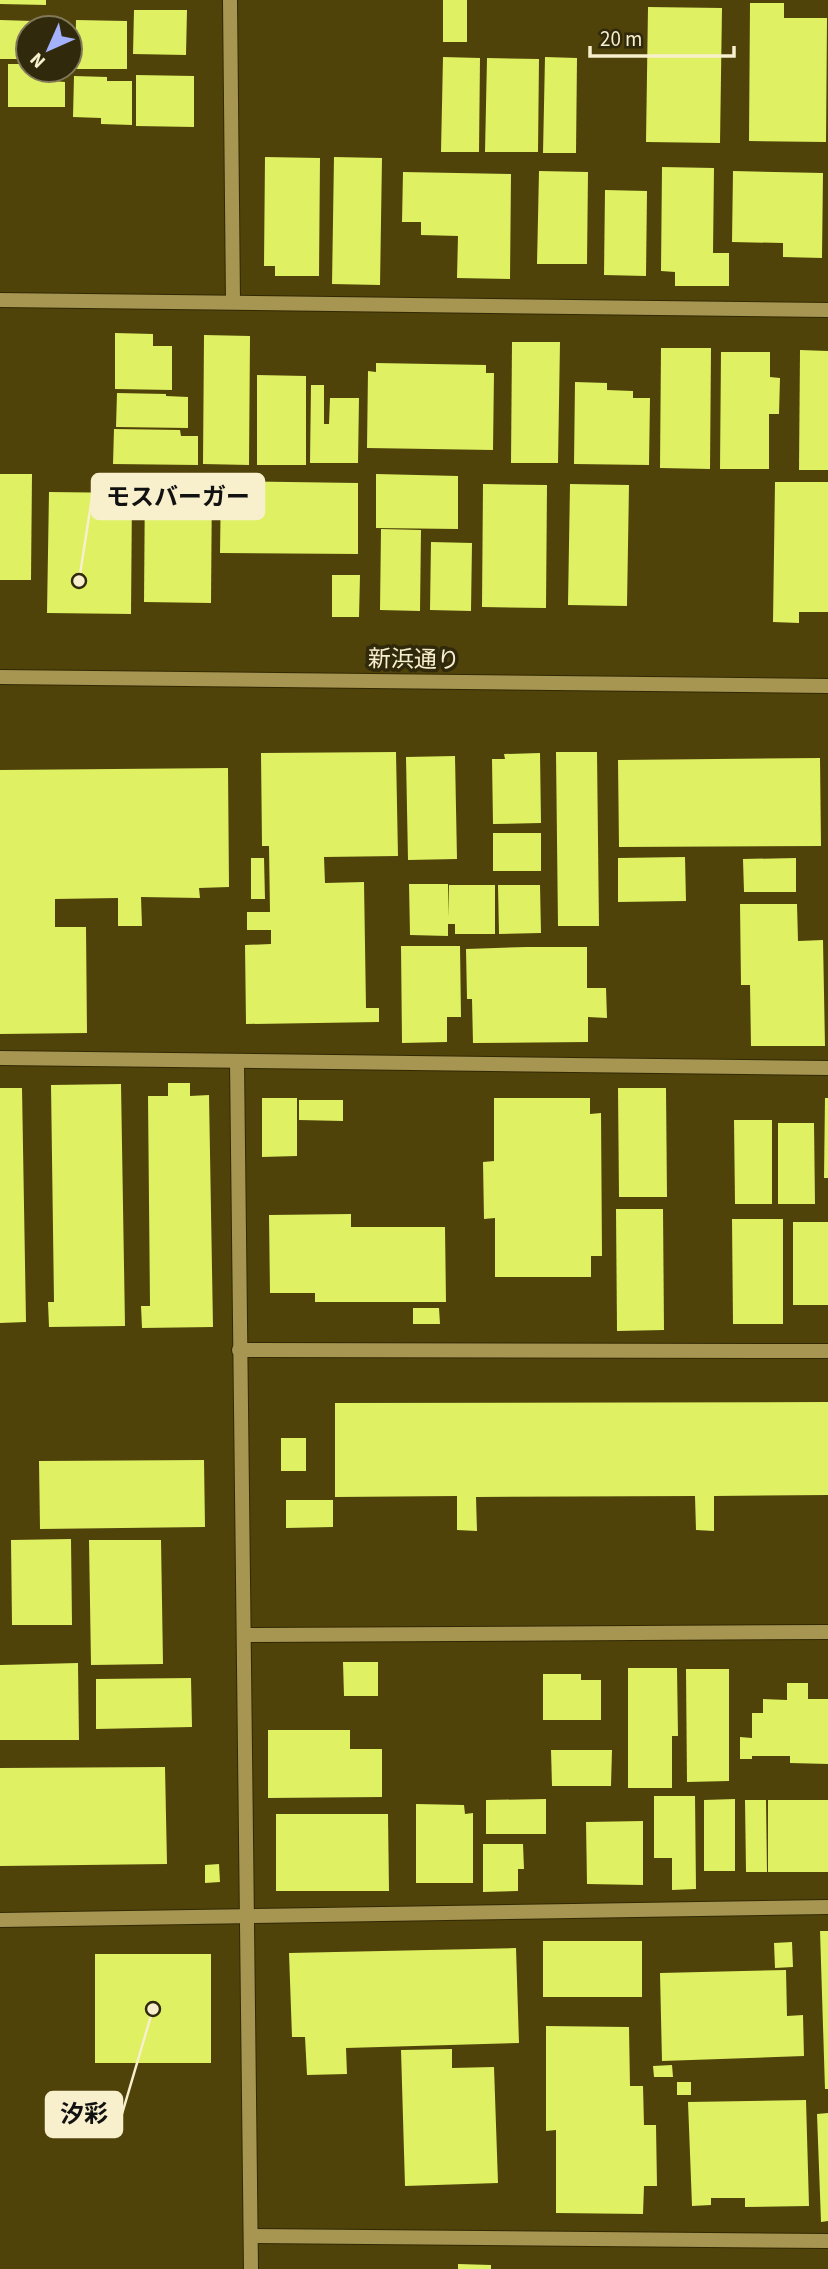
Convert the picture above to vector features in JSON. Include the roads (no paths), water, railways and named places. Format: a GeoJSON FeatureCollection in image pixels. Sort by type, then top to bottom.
{"type":"FeatureCollection","features":[{"type":"Feature","properties":{"kind":"street"},"geometry":{"type":"LineString","coordinates":[[230,0],[233,302]]}},
{"type":"Feature","properties":{"kind":"street"},"geometry":{"type":"LineString","coordinates":[[0,300],[828,310]]}},
{"type":"Feature","properties":{"kind":"street","name":"新浜通り"},"geometry":{"type":"LineString","coordinates":[[0,677],[828,686]]}},
{"type":"Feature","properties":{"kind":"street"},"geometry":{"type":"LineString","coordinates":[[0,1058],[828,1068]]}},
{"type":"Feature","properties":{"kind":"street"},"geometry":{"type":"LineString","coordinates":[[237,1062],[251,2269]]}},
{"type":"Feature","properties":{"kind":"street"},"geometry":{"type":"LineString","coordinates":[[239,1350],[828,1351]]}},
{"type":"Feature","properties":{"kind":"street"},"geometry":{"type":"LineString","coordinates":[[244,1635],[828,1632]]}},
{"type":"Feature","properties":{"kind":"street"},"geometry":{"type":"LineString","coordinates":[[0,1920],[828,1907]]}},
{"type":"Feature","properties":{"kind":"street"},"geometry":{"type":"LineString","coordinates":[[251,2236],[828,2241]]}},
{"type":"Feature","properties":{"kind":"place","name":"モスバーガー"},"geometry":{"type":"Point","coordinates":[79,581]}},
{"type":"Feature","properties":{"kind":"place","name":"汐彩"},"geometry":{"type":"Point","coordinates":[153,2009]}}]}
